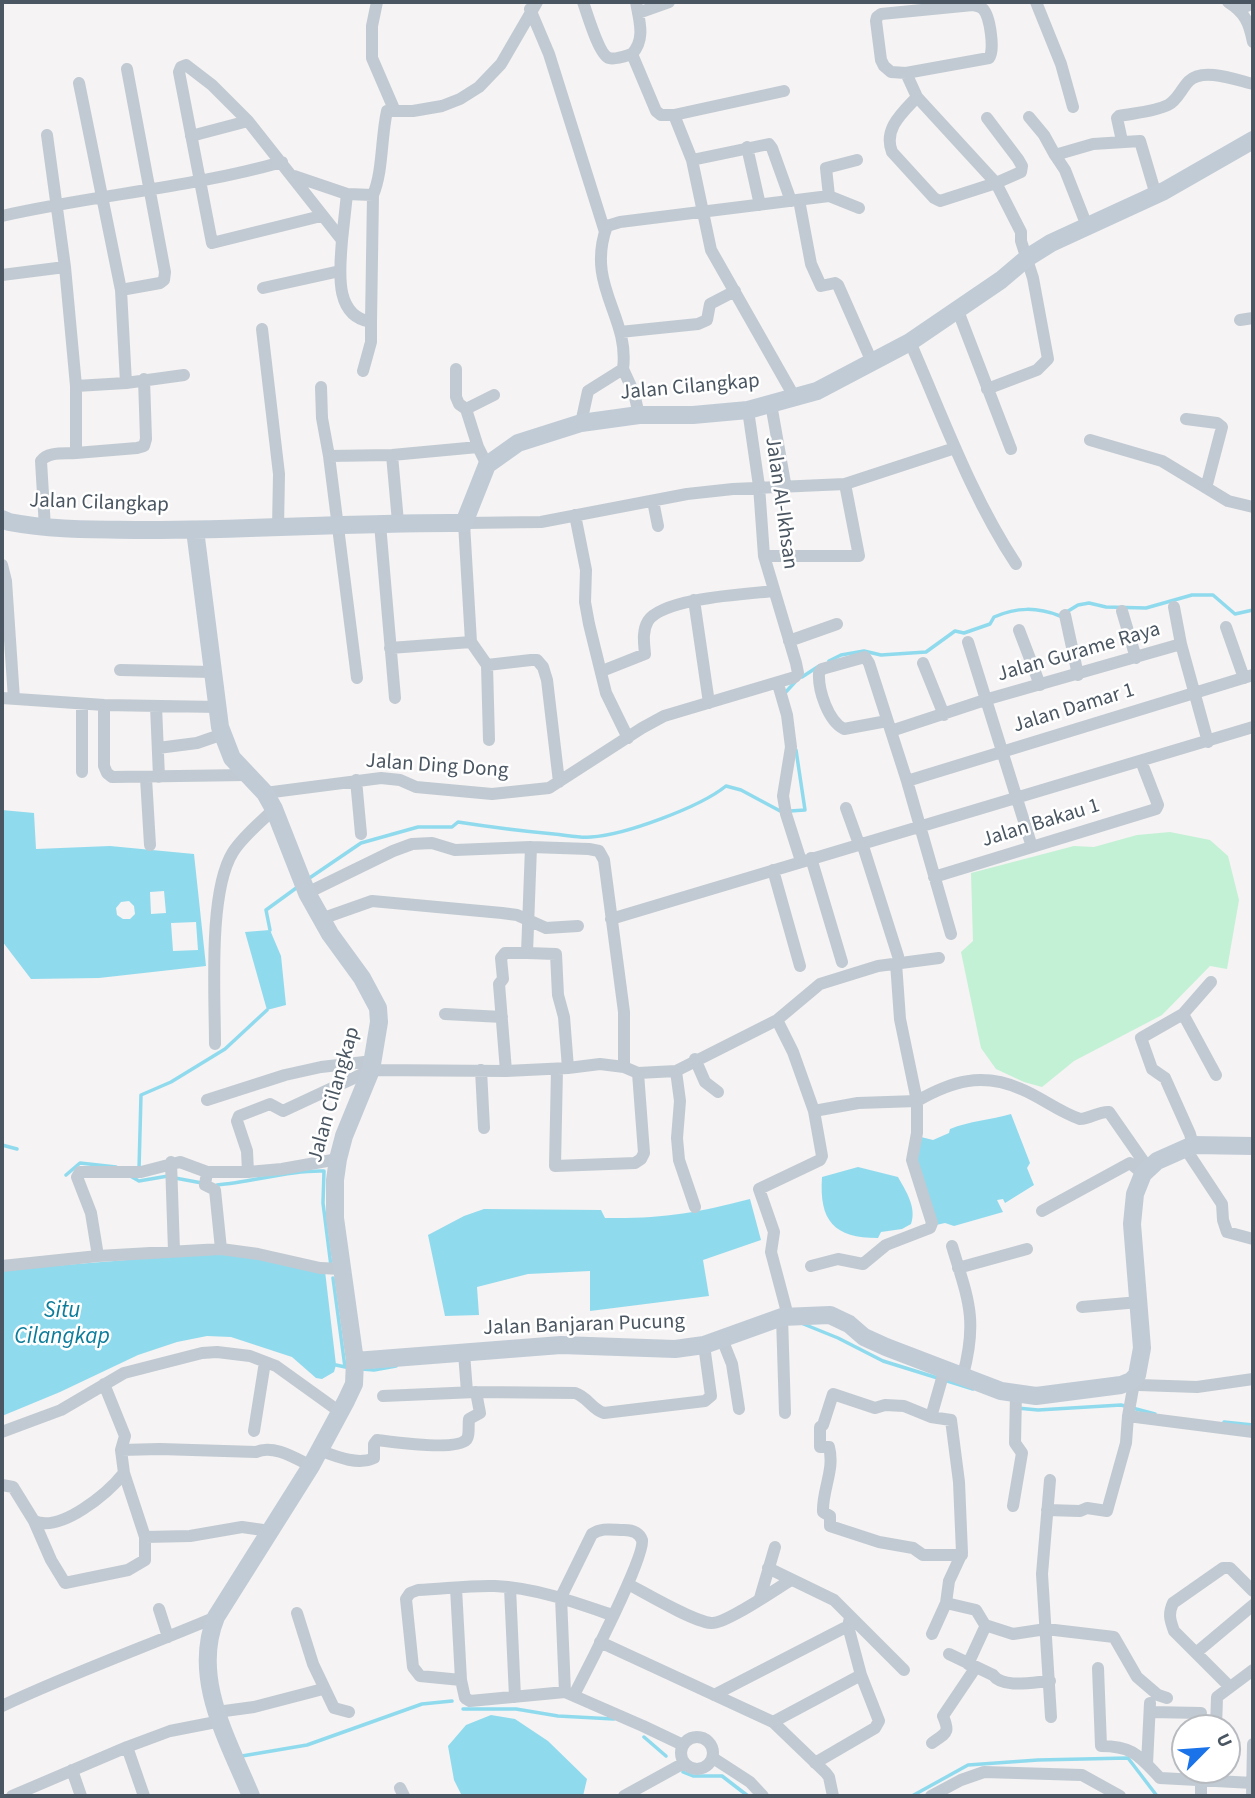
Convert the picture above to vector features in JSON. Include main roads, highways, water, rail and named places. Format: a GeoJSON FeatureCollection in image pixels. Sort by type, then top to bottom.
{"type":"FeatureCollection","features":[{"type":"Feature","properties":{"kind":"water"},"geometry":{"type":"Polygon","coordinates":[[[2,810],[34,813],[36,849],[110,846],[194,854],[206,966],[99,978],[31,979],[2,941],[2,810]],[[164,891],[150,892],[151,914],[166,913],[164,891]],[[129,901],[121,902],[116,908],[117,915],[130,919],[135,914],[134,906],[129,901]],[[196,922],[171,923],[173,951],[198,950],[196,922]]]}},
{"type":"Feature","properties":{"kind":"water"},"geometry":{"type":"Polygon","coordinates":[[[270,930],[281,956],[286,1005],[267,1010],[245,932],[270,930]]]}},
{"type":"Feature","properties":{"kind":"water"},"geometry":{"type":"Polygon","coordinates":[[[1011,1114],[1030,1163],[1027,1168],[1034,1185],[1005,1203],[1003,1199],[997,1200],[1003,1212],[954,1226],[945,1223],[936,1225],[914,1157],[921,1137],[933,1140],[957,1126],[1011,1114]]]}},
{"type":"Feature","properties":{"kind":"water"},"geometry":{"type":"Polygon","coordinates":[[[858,1167],[898,1177],[912,1206],[911,1224],[902,1229],[881,1232],[878,1238],[850,1235],[832,1224],[823,1205],[822,1177],[858,1167]]]}},
{"type":"Feature","properties":{"kind":"water"},"geometry":{"type":"Polygon","coordinates":[[[750,1199],[761,1240],[703,1260],[709,1296],[590,1311],[590,1271],[528,1274],[477,1287],[479,1315],[445,1316],[428,1235],[464,1216],[484,1209],[601,1210],[605,1218],[661,1216],[750,1199]]]}},
{"type":"Feature","properties":{"kind":"water","name":"Situ Cilangkap"},"geometry":{"type":"Polygon","coordinates":[[[201,1254],[242,1254],[325,1271],[336,1365],[334,1372],[322,1379],[316,1378],[292,1357],[231,1337],[207,1336],[177,1342],[138,1355],[2,1416],[2,1270],[201,1254]]]}},
{"type":"Feature","properties":{"kind":"water"},"geometry":{"type":"Polygon","coordinates":[[[491,1715],[515,1719],[548,1741],[587,1779],[583,1796],[462,1796],[454,1780],[448,1746],[466,1725],[491,1715]]]}},
{"type":"Feature","properties":{"kind":"waterway"},"geometry":{"type":"LineString","coordinates":[[829,661],[841,655],[864,651],[881,655],[926,652],[955,631],[964,633],[990,624],[994,617],[1019,610],[1043,611],[1060,616],[1078,605],[1089,603],[1106,607],[1146,608],[1192,595],[1213,595],[1235,614],[1253,610]]}},
{"type":"Feature","properties":{"kind":"waterway"},"geometry":{"type":"LineString","coordinates":[[802,677],[819,666]]}},
{"type":"Feature","properties":{"kind":"waterway"},"geometry":{"type":"LineString","coordinates":[[784,694],[795,682]]}},
{"type":"Feature","properties":{"kind":"waterway"},"geometry":{"type":"LineString","coordinates":[[790,811],[805,810],[796,750]]}},
{"type":"Feature","properties":{"kind":"waterway"},"geometry":{"type":"LineString","coordinates":[[308,879],[361,843],[418,827],[452,827],[458,822],[591,837],[642,826],[699,803],[726,786],[741,790],[782,812]]}},
{"type":"Feature","properties":{"kind":"waterway"},"geometry":{"type":"LineString","coordinates":[[270,930],[266,910],[299,886]]}},
{"type":"Feature","properties":{"kind":"waterway"},"geometry":{"type":"LineString","coordinates":[[139,1169],[141,1095],[171,1082],[225,1049],[267,1010]]}},
{"type":"Feature","properties":{"kind":"waterway"},"geometry":{"type":"LineString","coordinates":[[2,1145],[17,1149]]}},
{"type":"Feature","properties":{"kind":"waterway"},"geometry":{"type":"LineString","coordinates":[[66,1175],[80,1163],[116,1167]]}},
{"type":"Feature","properties":{"kind":"waterway"},"geometry":{"type":"LineString","coordinates":[[217,1185],[298,1172],[324,1171],[323,1203],[331,1266]]}},
{"type":"Feature","properties":{"kind":"waterway"},"geometry":{"type":"LineString","coordinates":[[132,1177],[139,1181],[168,1176]]}},
{"type":"Feature","properties":{"kind":"waterway"},"geometry":{"type":"LineString","coordinates":[[175,1178],[202,1183]]}},
{"type":"Feature","properties":{"kind":"waterway"},"geometry":{"type":"LineString","coordinates":[[333,1278],[345,1367]]}},
{"type":"Feature","properties":{"kind":"waterway"},"geometry":{"type":"LineString","coordinates":[[801,1323],[883,1361],[973,1389]]}},
{"type":"Feature","properties":{"kind":"waterway"},"geometry":{"type":"LineString","coordinates":[[336,1365],[350,1368]]}},
{"type":"Feature","properties":{"kind":"waterway"},"geometry":{"type":"LineString","coordinates":[[362,1369],[396,1366]]}},
{"type":"Feature","properties":{"kind":"waterway"},"geometry":{"type":"LineString","coordinates":[[1017,1408],[1038,1410],[1121,1405],[1155,1414]]}},
{"type":"Feature","properties":{"kind":"waterway"},"geometry":{"type":"LineString","coordinates":[[1224,1422],[1253,1425]]}},
{"type":"Feature","properties":{"kind":"waterway"},"geometry":{"type":"LineString","coordinates":[[242,1756],[307,1745],[422,1704],[452,1701]]}},
{"type":"Feature","properties":{"kind":"waterway"},"geometry":{"type":"LineString","coordinates":[[463,1709],[516,1709],[558,1716],[614,1719]]}},
{"type":"Feature","properties":{"kind":"waterway"},"geometry":{"type":"LineString","coordinates":[[644,1737],[666,1756]]}},
{"type":"Feature","properties":{"kind":"waterway"},"geometry":{"type":"LineString","coordinates":[[912,1796],[968,1765],[1128,1758],[1157,1796]]}},
{"type":"Feature","properties":{"kind":"waterway"},"geometry":{"type":"LineString","coordinates":[[683,1772],[693,1776],[722,1776],[748,1796]]}}]}
